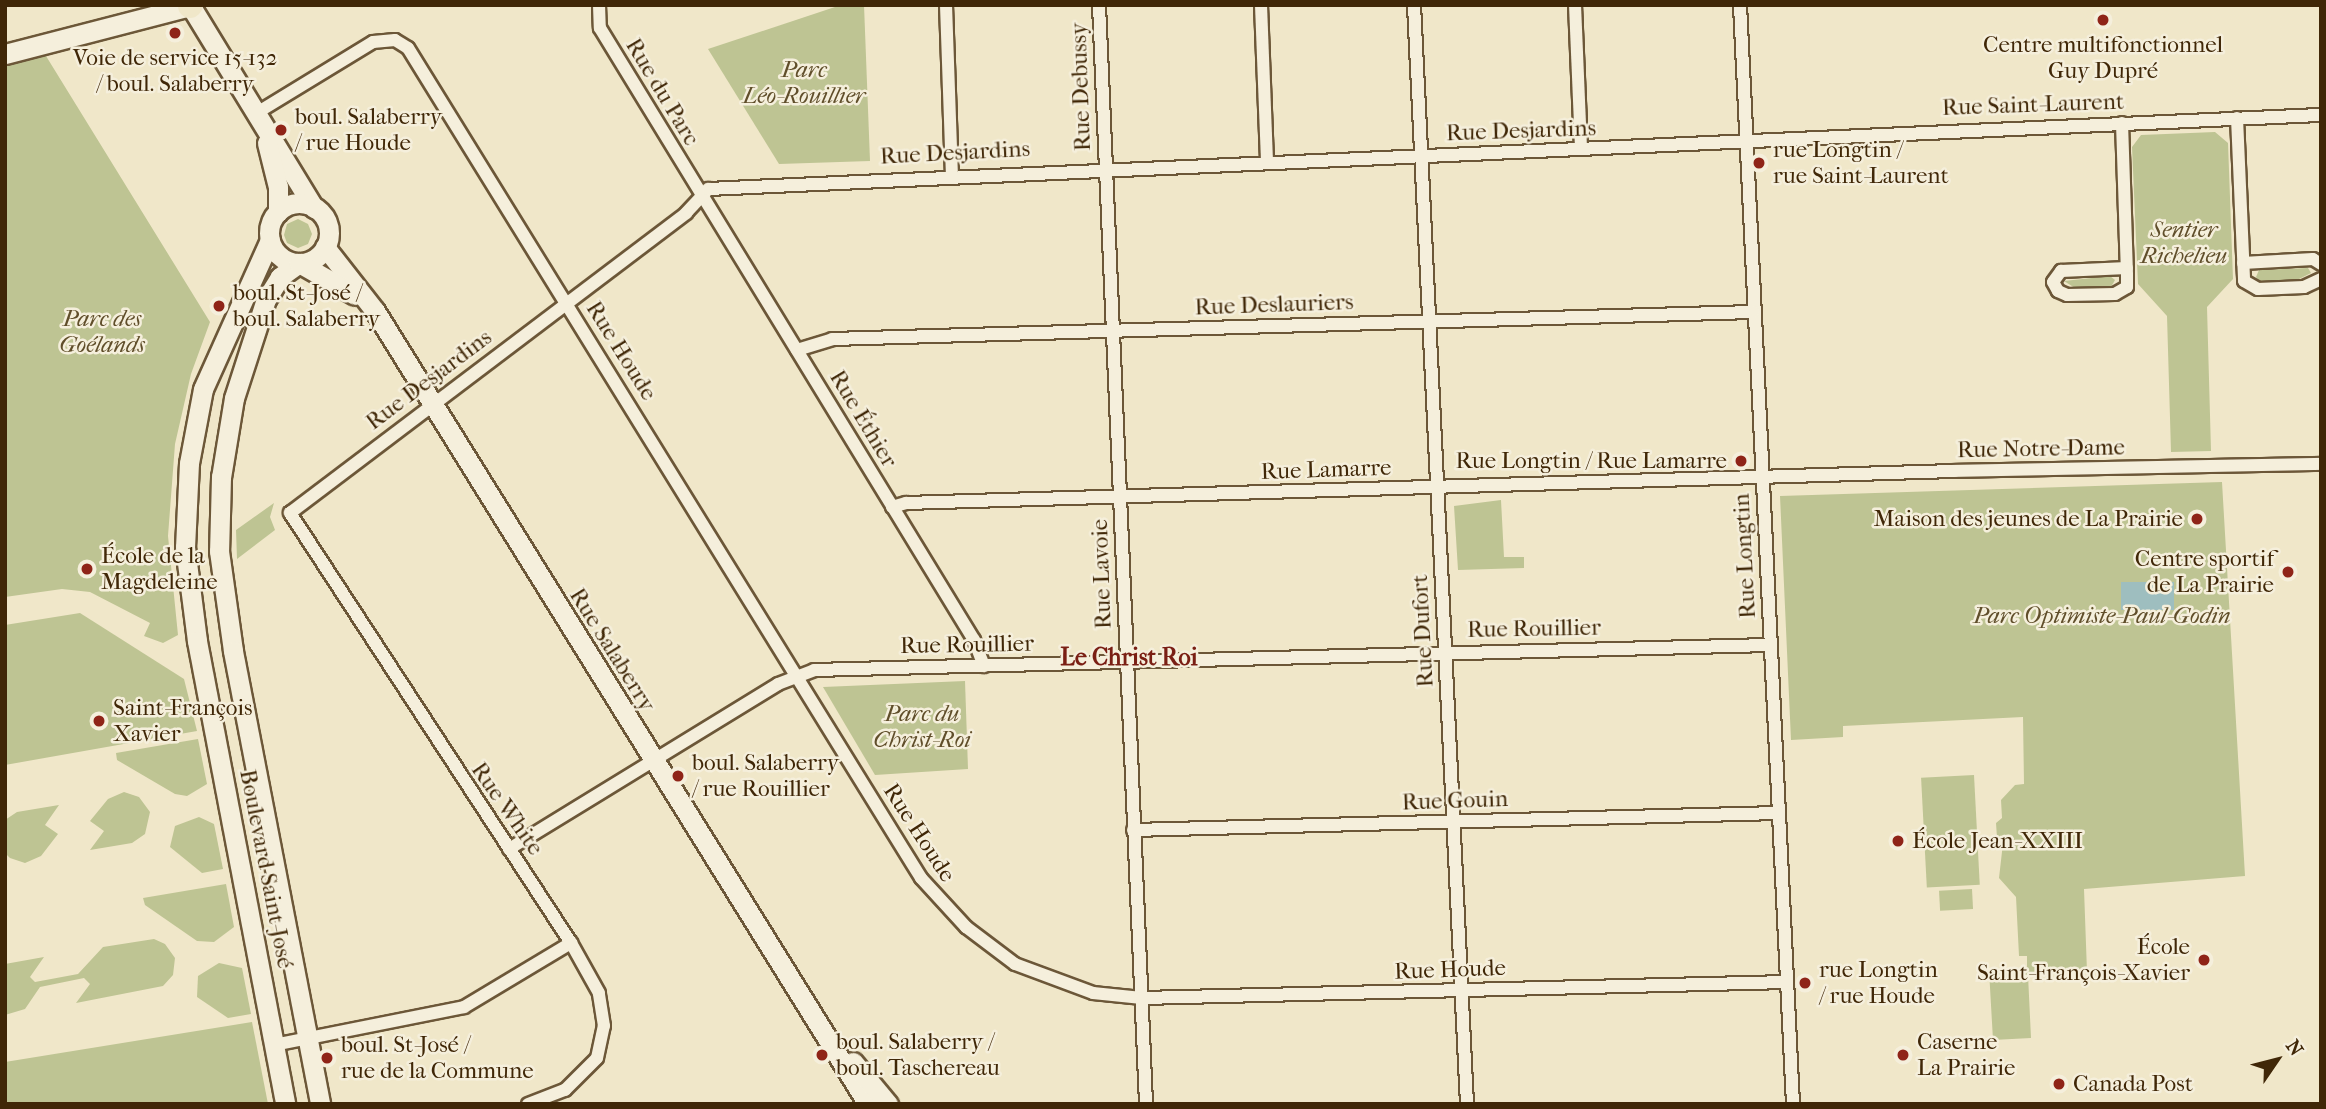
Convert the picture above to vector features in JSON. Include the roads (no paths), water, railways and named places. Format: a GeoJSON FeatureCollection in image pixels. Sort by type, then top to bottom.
{"type":"FeatureCollection","features":[{"type":"Feature","properties":{"kind":"street"},"geometry":{"type":"LineString","coordinates":[[5,54],[190,5],[258,120],[327,226],[325,247],[314,259],[299,263],[278,256],[270,240],[271,223],[278,212],[277,178],[258,120]]}},
{"type":"Feature","properties":{"kind":"street","name":"Rue du Parc"},"geometry":{"type":"LineString","coordinates":[[599,5],[600,28],[701,196]]}},
{"type":"Feature","properties":{"kind":"street"},"geometry":{"type":"LineString","coordinates":[[946,5],[952,175]]}},
{"type":"Feature","properties":{"kind":"street","name":"Rue Debussy"},"geometry":{"type":"LineString","coordinates":[[1099,5],[1106,168]]}},
{"type":"Feature","properties":{"kind":"street"},"geometry":{"type":"LineString","coordinates":[[1261,5],[1267,162]]}},
{"type":"Feature","properties":{"kind":"street","name":"Rue Dufort"},"geometry":{"type":"LineString","coordinates":[[1414,5],[1467,1104]]}},
{"type":"Feature","properties":{"kind":"street"},"geometry":{"type":"LineString","coordinates":[[1575,5],[1581,149]]}},
{"type":"Feature","properties":{"kind":"street","name":"Rue Longtin"},"geometry":{"type":"LineString","coordinates":[[1740,5],[1793,1104]]}},
{"type":"Feature","properties":{"kind":"street","name":"Rue Houde"},"geometry":{"type":"LineString","coordinates":[[258,120],[373,42],[387,39],[403,43],[567,303],[921,878],[965,928],[1015,964],[1049,979],[1093,993],[1142,999],[1787,982]]}},
{"type":"Feature","properties":{"kind":"street","name":"Rue Saint-Laurent"},"geometry":{"type":"LineString","coordinates":[[1746,142],[1783,137],[2321,115]]}},
{"type":"Feature","properties":{"kind":"street"},"geometry":{"type":"LineString","coordinates":[[2237,118],[2244,281],[2253,288],[2310,287],[2321,279]]}},
{"type":"Feature","properties":{"kind":"street"},"geometry":{"type":"LineString","coordinates":[[2122,123],[2127,268],[2127,288],[2120,293],[2067,295],[2058,291],[2053,282],[2061,271],[2127,268]]}},
{"type":"Feature","properties":{"kind":"street","name":"Rue Desjardins"},"geometry":{"type":"LineString","coordinates":[[293,524],[290,513],[296,506],[686,213],[701,196],[719,185],[1746,142]]}},
{"type":"Feature","properties":{"kind":"street","name":"Rue Lavoie"},"geometry":{"type":"LineString","coordinates":[[1106,168],[1146,1104]]}},
{"type":"Feature","properties":{"kind":"street","name":"Rue Éthier"},"geometry":{"type":"LineString","coordinates":[[701,196],[979,648],[984,666]]}},
{"type":"Feature","properties":{"kind":"street"},"geometry":{"type":"LineString","coordinates":[[278,212],[298,204],[314,208]]}},
{"type":"Feature","properties":{"kind":"street","name":"Boulevard Saint-José"},"geometry":{"type":"LineString","coordinates":[[270,240],[253,286],[223,338],[203,389],[188,463],[185,533],[197,641],[285,1104]]}},
{"type":"Feature","properties":{"kind":"street","name":"Rue Salaberry"},"geometry":{"type":"LineString","coordinates":[[325,247],[375,310],[652,762],[813,1012],[868,1104]]}},
{"type":"Feature","properties":{"kind":"street"},"geometry":{"type":"LineString","coordinates":[[2243,263],[2313,259],[2321,264]]}},
{"type":"Feature","properties":{"kind":"street","name":"Rue Salaberry"},"geometry":{"type":"LineString","coordinates":[[299,263],[338,283],[375,310]]}},
{"type":"Feature","properties":{"kind":"street","name":"Boulevard Saint-José"},"geometry":{"type":"LineString","coordinates":[[299,263],[280,277],[266,299],[234,398],[221,477],[219,536],[233,651],[320,1104]]}},
{"type":"Feature","properties":{"kind":"street","name":"Rue Deslauriers"},"geometry":{"type":"LineString","coordinates":[[797,350],[832,339],[1754,312]]}},
{"type":"Feature","properties":{"kind":"street","name":"Rue Notre-Dame"},"geometry":{"type":"LineString","coordinates":[[1762,479],[2321,464]]}},
{"type":"Feature","properties":{"kind":"street","name":"Rue Lamarre"},"geometry":{"type":"LineString","coordinates":[[891,507],[906,503],[1121,496],[1762,479]]}},
{"type":"Feature","properties":{"kind":"street","name":"Rue White"},"geometry":{"type":"LineString","coordinates":[[293,524],[571,943],[602,1003],[601,1047],[592,1066],[574,1085],[528,1104]]}},
{"type":"Feature","properties":{"kind":"street","name":"Rue Rouillier"},"geometry":{"type":"LineString","coordinates":[[509,849],[796,676],[821,669],[1770,645]]}},
{"type":"Feature","properties":{"kind":"street","name":"Rue Gouin"},"geometry":{"type":"LineString","coordinates":[[1133,831],[1778,813]]}},
{"type":"Feature","properties":{"kind":"street"},"geometry":{"type":"LineString","coordinates":[[274,1045],[474,1004],[571,943]]}},
{"type":"Feature","properties":{"kind":"street","name":"Rue Salaberry"},"geometry":{"type":"LineString","coordinates":[[813,1012],[887,1104]]}},
{"type":"Feature","properties":{"kind":"water"},"geometry":{"type":"Polygon","coordinates":[[[2121,582],[2174,582],[2174,610],[2121,610],[2121,582]]]}},
{"type":"Feature","properties":{"kind":"place","name":"Centre multifonctionnel Guy Dupré"},"geometry":{"type":"Point","coordinates":[2103,20]}},
{"type":"Feature","properties":{"kind":"place","name":"Voie de service 15-132 / boul. Salaberry"},"geometry":{"type":"Point","coordinates":[175,33]}},
{"type":"Feature","properties":{"kind":"place","name":"boul. Salaberry / rue Houde"},"geometry":{"type":"Point","coordinates":[281,130]}},
{"type":"Feature","properties":{"kind":"place","name":"rue Longtin / rue Saint-Laurent"},"geometry":{"type":"Point","coordinates":[1759,163]}},
{"type":"Feature","properties":{"kind":"place","name":"boul. St-José / boul. Salaberry"},"geometry":{"type":"Point","coordinates":[219,306]}},
{"type":"Feature","properties":{"kind":"place","name":"Rue Longtin / Rue Lamarre"},"geometry":{"type":"Point","coordinates":[1741,461]}},
{"type":"Feature","properties":{"kind":"place","name":"Maison des jeunes de La Prairie"},"geometry":{"type":"Point","coordinates":[2197,519]}},
{"type":"Feature","properties":{"kind":"place","name":"École de la Magdeleine"},"geometry":{"type":"Point","coordinates":[87,569]}},
{"type":"Feature","properties":{"kind":"place","name":"Centre sportif de La Prairie"},"geometry":{"type":"Point","coordinates":[2288,572]}},
{"type":"Feature","properties":{"kind":"place","name":"Saint-François Xavier"},"geometry":{"type":"Point","coordinates":[99,721]}},
{"type":"Feature","properties":{"kind":"place","name":"boul. Salaberry / rue Rouillier"},"geometry":{"type":"Point","coordinates":[678,776]}},
{"type":"Feature","properties":{"kind":"place","name":"École Jean-XXIII"},"geometry":{"type":"Point","coordinates":[1898,841]}},
{"type":"Feature","properties":{"kind":"place","name":"École Saint-François-Xavier"},"geometry":{"type":"Point","coordinates":[2204,960]}},
{"type":"Feature","properties":{"kind":"place","name":"rue Longtin / rue Houde"},"geometry":{"type":"Point","coordinates":[1805,983]}},
{"type":"Feature","properties":{"kind":"place","name":"boul. Salaberry / boul. Taschereau"},"geometry":{"type":"Point","coordinates":[822,1055]}},
{"type":"Feature","properties":{"kind":"place","name":"Caserne La Prairie"},"geometry":{"type":"Point","coordinates":[1903,1055]}},
{"type":"Feature","properties":{"kind":"place","name":"boul. St-José / rue de la Commune"},"geometry":{"type":"Point","coordinates":[327,1058]}},
{"type":"Feature","properties":{"kind":"place","name":"Canada Post"},"geometry":{"type":"Point","coordinates":[2059,1084]}},
{"type":"Feature","properties":{"kind":"district","name":"Le Christ Roi"},"geometry":{"type":"Point","coordinates":[1129,658]}},
{"type":"Feature","properties":{"kind":"park label","name":"Parc Léo-Rouillier"},"geometry":{"type":"Point","coordinates":[804,83]}},
{"type":"Feature","properties":{"kind":"park label","name":"Sentier Richelieu"},"geometry":{"type":"Point","coordinates":[2184,243]}},
{"type":"Feature","properties":{"kind":"park label","name":"Parc des Goélands"},"geometry":{"type":"Point","coordinates":[102,332]}},
{"type":"Feature","properties":{"kind":"park label","name":"Parc Optimiste-Paul-Godin"},"geometry":{"type":"Point","coordinates":[2102,616]}},
{"type":"Feature","properties":{"kind":"park label","name":"Parc du Christ-Roi"},"geometry":{"type":"Point","coordinates":[922,727]}}]}
